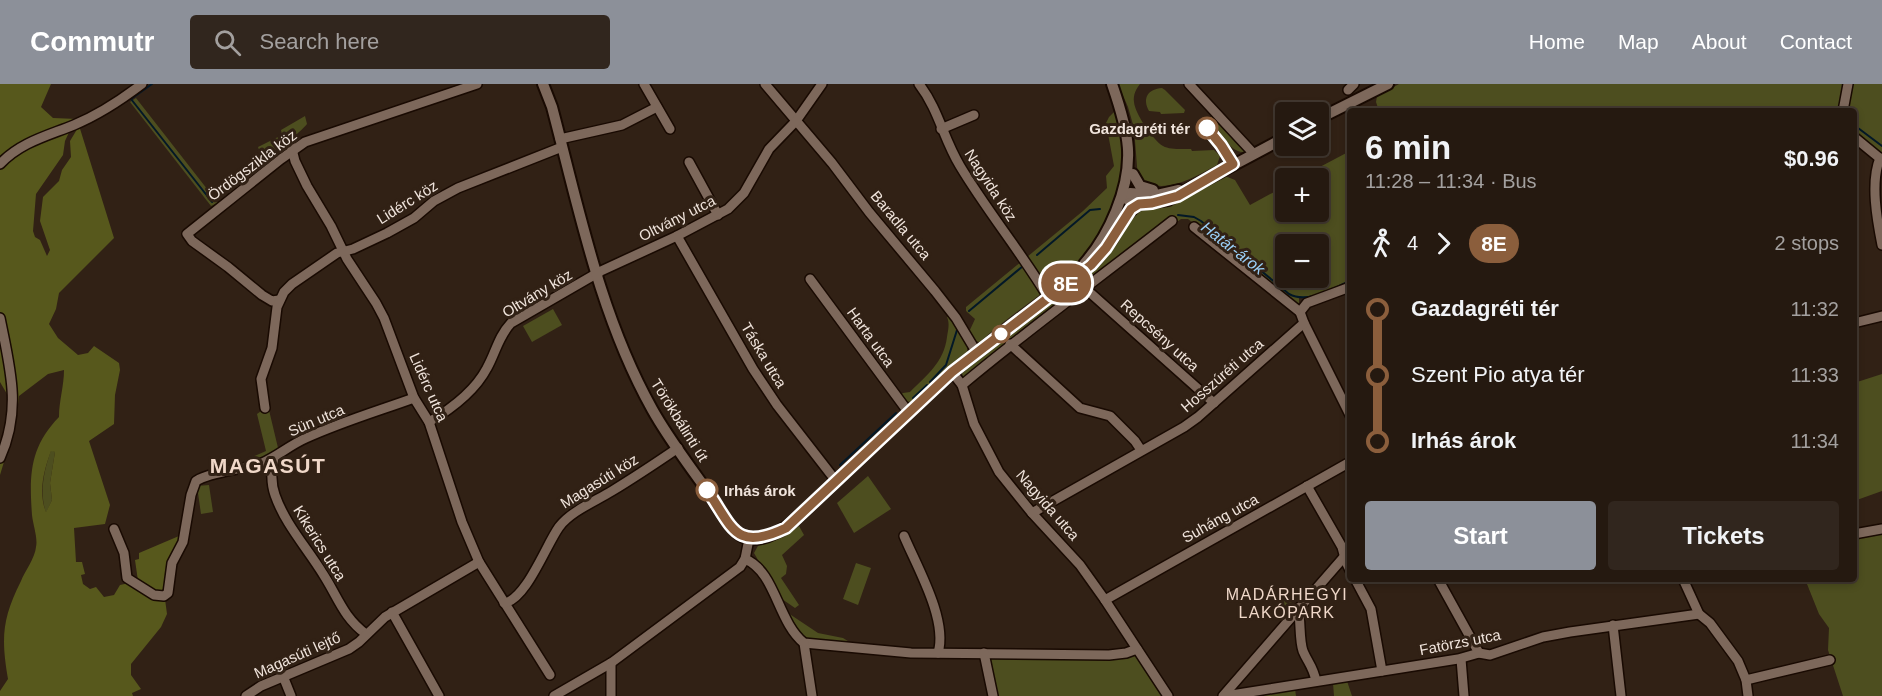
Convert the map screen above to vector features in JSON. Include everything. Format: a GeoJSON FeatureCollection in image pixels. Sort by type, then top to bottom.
{"type":"FeatureCollection","features":[{"type":"Feature","properties":{"kind":"street"},"geometry":{"type":"LineString","coordinates":[[0,164],[28,142],[74,125],[102,111],[142,84]]}},
{"type":"Feature","properties":{"kind":"street","name":"Ördögszikla köz"},"geometry":{"type":"LineString","coordinates":[[279,300],[272,301],[261,295],[192,241],[187,234],[291,148],[313,138],[477,84]]}},
{"type":"Feature","properties":{"kind":"street","name":"Törökbálinti út"},"geometry":{"type":"LineString","coordinates":[[543,84],[596,274],[642,390],[733,529],[749,539]]}},
{"type":"Feature","properties":{"kind":"street"},"geometry":{"type":"LineString","coordinates":[[644,84],[670,129]]}},
{"type":"Feature","properties":{"kind":"street","name":"Baradla utca"},"geometry":{"type":"LineString","coordinates":[[765,84],[935,291],[956,318],[976,353]]}},
{"type":"Feature","properties":{"kind":"street","name":"Oltvány utca"},"geometry":{"type":"LineString","coordinates":[[596,274],[728,209],[744,193],[769,149],[796,120],[822,84]]}},
{"type":"Feature","properties":{"kind":"street","name":"Nagyida köz"},"geometry":{"type":"LineString","coordinates":[[919,84],[933,104],[951,152],[981,201],[1048,297]]}},
{"type":"Feature","properties":{"kind":"street"},"geometry":{"type":"LineString","coordinates":[[1112,239],[1133,174],[1134,145],[1128,114],[1113,84]]}},
{"type":"Feature","properties":{"kind":"street"},"geometry":{"type":"LineString","coordinates":[[1068,282],[1102,239],[1127,196],[1128,140],[1113,84]]}},
{"type":"Feature","properties":{"kind":"street"},"geometry":{"type":"LineString","coordinates":[[1189,84],[1254,154]]}},
{"type":"Feature","properties":{"kind":"street"},"geometry":{"type":"LineString","coordinates":[[1329,114],[1388,84]]}},
{"type":"Feature","properties":{"kind":"street"},"geometry":{"type":"LineString","coordinates":[[1844,108],[1848,84]]}},
{"type":"Feature","properties":{"kind":"street","name":"Lidérc köz"},"geometry":{"type":"LineString","coordinates":[[279,300],[284,292],[304,275],[337,253],[344,253],[387,233],[414,218],[434,201],[458,188],[561,143],[622,125],[657,106]]}},
{"type":"Feature","properties":{"kind":"street"},"geometry":{"type":"LineString","coordinates":[[942,129],[974,115]]}},
{"type":"Feature","properties":{"kind":"street"},"geometry":{"type":"LineString","coordinates":[[1857,139],[1881,159],[1875,173],[1882,245]]}},
{"type":"Feature","properties":{"kind":"street"},"geometry":{"type":"LineString","coordinates":[[554,696],[611,663],[740,567],[746,559],[749,539],[786,528],[952,372],[1091,265],[1112,239],[1127,214],[1139,204],[1168,200],[1275,142]]}},
{"type":"Feature","properties":{"kind":"street","name":"Lidérc utca"},"geometry":{"type":"LineString","coordinates":[[291,148],[306,186],[384,318],[414,398],[429,422],[459,514],[479,562],[550,675]]}},
{"type":"Feature","properties":{"kind":"street"},"geometry":{"type":"LineString","coordinates":[[689,162],[718,215]]}},
{"type":"Feature","properties":{"kind":"street"},"geometry":{"type":"LineString","coordinates":[[1133,174],[1144,189],[1168,192]]}},
{"type":"Feature","properties":{"kind":"street"},"geometry":{"type":"LineString","coordinates":[[1127,196],[1157,195],[1189,188]]}},
{"type":"Feature","properties":{"kind":"street"},"geometry":{"type":"LineString","coordinates":[[1127,196],[1139,204]]}},
{"type":"Feature","properties":{"kind":"street"},"geometry":{"type":"LineString","coordinates":[[962,385],[1010,344],[1086,289],[1172,221]]}},
{"type":"Feature","properties":{"kind":"street"},"geometry":{"type":"LineString","coordinates":[[1194,227],[1300,312],[1347,409]]}},
{"type":"Feature","properties":{"kind":"street","name":"Táska utca"},"geometry":{"type":"LineString","coordinates":[[677,236],[777,405],[836,481]]}},
{"type":"Feature","properties":{"kind":"street","name":"Oltvány köz"},"geometry":{"type":"LineString","coordinates":[[429,422],[446,412],[476,384],[487,370],[500,337],[511,323],[596,274]]}},
{"type":"Feature","properties":{"kind":"street","name":"Harta utca"},"geometry":{"type":"LineString","coordinates":[[810,279],[909,413]]}},
{"type":"Feature","properties":{"kind":"street"},"geometry":{"type":"LineString","coordinates":[[1300,312],[1307,303],[1347,288]]}},
{"type":"Feature","properties":{"kind":"street","name":"Repcsény utca"},"geometry":{"type":"LineString","coordinates":[[1086,289],[1214,403]]}},
{"type":"Feature","properties":{"kind":"street"},"geometry":{"type":"LineString","coordinates":[[265,408],[261,379],[272,348],[279,300]]}},
{"type":"Feature","properties":{"kind":"street"},"geometry":{"type":"LineString","coordinates":[[1857,322],[1882,316]]}},
{"type":"Feature","properties":{"kind":"street"},"geometry":{"type":"LineString","coordinates":[[0,318],[13,387],[14,406],[10,433],[0,458]]}},
{"type":"Feature","properties":{"kind":"street","name":"Hosszúréti utca"},"geometry":{"type":"LineString","coordinates":[[1032,513],[1184,427],[1304,323]]}},
{"type":"Feature","properties":{"kind":"street"},"geometry":{"type":"LineString","coordinates":[[1010,344],[1080,408],[1110,416],[1141,450]]}},
{"type":"Feature","properties":{"kind":"street","name":"Nagyida utca"},"geometry":{"type":"LineString","coordinates":[[952,372],[962,385],[972,418],[999,472],[1032,513],[1080,565],[1137,649]]}},
{"type":"Feature","properties":{"kind":"street","name":"Sün utca"},"geometry":{"type":"LineString","coordinates":[[114,529],[124,553],[127,578],[154,596],[164,596],[168,594],[172,563],[183,542],[191,495],[196,481],[206,476],[254,466],[274,458],[300,440],[414,398]]}},
{"type":"Feature","properties":{"kind":"street","name":"Magasúti köz"},"geometry":{"type":"LineString","coordinates":[[504,603],[511,602],[522,591],[555,533],[565,520],[639,475],[678,448]]}},
{"type":"Feature","properties":{"kind":"street","name":"Kikerics utca"},"geometry":{"type":"LineString","coordinates":[[274,458],[272,470],[274,492],[287,520],[323,573],[346,616],[366,634]]}},
{"type":"Feature","properties":{"kind":"street","name":"Suháng utca"},"geometry":{"type":"LineString","coordinates":[[1105,600],[1347,464]]}},
{"type":"Feature","properties":{"kind":"street"},"geometry":{"type":"LineString","coordinates":[[1224,696],[1347,553],[1307,486]]}},
{"type":"Feature","properties":{"kind":"street"},"geometry":{"type":"LineString","coordinates":[[1857,533],[1882,529]]}},
{"type":"Feature","properties":{"kind":"street"},"geometry":{"type":"LineString","coordinates":[[904,536],[938,616],[941,646],[939,653]]}},
{"type":"Feature","properties":{"kind":"street"},"geometry":{"type":"LineString","coordinates":[[746,559],[759,567],[792,631],[804,643],[812,696]]}},
{"type":"Feature","properties":{"kind":"street","name":"Magasúti lejtő"},"geometry":{"type":"LineString","coordinates":[[246,696],[261,686],[349,649],[392,612],[479,562]]}},
{"type":"Feature","properties":{"kind":"street"},"geometry":{"type":"LineString","coordinates":[[1357,582],[1371,609],[1383,671]]}},
{"type":"Feature","properties":{"kind":"street"},"geometry":{"type":"LineString","coordinates":[[1440,582],[1479,653]]}},
{"type":"Feature","properties":{"kind":"street"},"geometry":{"type":"LineString","coordinates":[[1684,582],[1699,614],[1710,623],[1738,661],[1746,680],[1748,696]]}},
{"type":"Feature","properties":{"kind":"street"},"geometry":{"type":"LineString","coordinates":[[1298,608],[1302,650],[1313,668],[1316,681]]}},
{"type":"Feature","properties":{"kind":"street"},"geometry":{"type":"LineString","coordinates":[[392,612],[440,696]]}},
{"type":"Feature","properties":{"kind":"street","name":"Fatörzs utca"},"geometry":{"type":"LineString","coordinates":[[1224,696],[1461,658],[1479,653],[1491,654],[1543,638],[1613,625],[1699,614]]}},
{"type":"Feature","properties":{"kind":"street"},"geometry":{"type":"LineString","coordinates":[[1613,625],[1621,696]]}},
{"type":"Feature","properties":{"kind":"street"},"geometry":{"type":"LineString","coordinates":[[804,643],[939,653],[1109,655],[1137,649],[1168,696]]}},
{"type":"Feature","properties":{"kind":"street"},"geometry":{"type":"LineString","coordinates":[[984,653],[993,696]]}},
{"type":"Feature","properties":{"kind":"street"},"geometry":{"type":"LineString","coordinates":[[1461,658],[1464,696]]}},
{"type":"Feature","properties":{"kind":"street"},"geometry":{"type":"LineString","coordinates":[[1746,680],[1830,660]]}},
{"type":"Feature","properties":{"kind":"street"},"geometry":{"type":"LineString","coordinates":[[611,663],[611,696]]}},
{"type":"Feature","properties":{"kind":"street"},"geometry":{"type":"LineString","coordinates":[[283,676],[291,696]]}},
{"type":"Feature","properties":{"kind":"shaded area"},"geometry":{"type":"Polygon","coordinates":[[[0,84],[51,84],[41,107],[53,118],[77,119],[114,238],[59,293],[56,309],[49,324],[58,338],[78,355],[88,353],[94,346],[119,363],[120,370],[115,395],[114,424],[89,441],[110,505],[105,524],[74,528],[76,562],[82,562],[85,574],[81,575],[83,584],[90,589],[96,587],[104,597],[114,595],[120,585],[138,581],[135,560],[139,559],[139,553],[179,536],[183,542],[165,599],[167,614],[161,627],[131,664],[131,675],[141,689],[132,693],[133,696],[0,696],[0,691],[8,679],[4,652],[7,618],[36,547],[31,500],[34,462],[42,439],[59,417],[64,370],[48,374],[19,396],[16,422],[0,475],[0,460],[14,406],[0,382],[0,84]],[[76,127],[71,128],[65,141],[63,155],[36,194],[33,231],[47,256],[50,250],[40,221],[43,197],[59,181],[62,170],[71,157],[70,141],[76,127]],[[51,451],[42,489],[46,512],[52,500],[50,483],[55,452],[51,451]]]}},
{"type":"Feature","properties":{"kind":"shaded area"},"geometry":{"type":"Polygon","coordinates":[[[1118,84],[1140,84],[1134,95],[1135,107],[1145,126],[1159,143],[1173,149],[1214,150],[1220,156],[1217,165],[1188,180],[1168,185],[1148,184],[1138,179],[1134,128],[1118,84]]]}},
{"type":"Feature","properties":{"kind":"shaded area"},"geometry":{"type":"Polygon","coordinates":[[[1399,84],[1882,84],[1882,153],[1857,135],[1857,108],[1378,108],[1377,96],[1399,84]]]}},
{"type":"Feature","properties":{"kind":"shaded area"},"geometry":{"type":"Polygon","coordinates":[[[1162,88],[1185,110],[1184,113],[1161,114],[1149,111],[1146,98],[1153,90],[1162,88]]]}},
{"type":"Feature","properties":{"kind":"shaded area"},"geometry":{"type":"Polygon","coordinates":[[[136,98],[218,203],[211,206],[130,102],[136,98]]]}},
{"type":"Feature","properties":{"kind":"shaded area"},"geometry":{"type":"Polygon","coordinates":[[[1114,112],[1120,135],[1120,175],[1113,206],[1101,232],[1086,254],[1067,272],[980,342],[974,341],[969,332],[975,319],[966,311],[966,307],[1083,211],[1107,188],[1106,176],[1114,166],[1106,123],[1114,112]]]}},
{"type":"Feature","properties":{"kind":"shaded area"},"geometry":{"type":"Polygon","coordinates":[[[1213,115],[1245,150],[1244,152],[1229,145],[1210,118],[1213,115]]]}},
{"type":"Feature","properties":{"kind":"shaded area"},"geometry":{"type":"Polygon","coordinates":[[[305,116],[307,124],[293,139],[290,151],[252,179],[249,175],[263,161],[258,147],[282,135],[281,130],[305,116]]]}},
{"type":"Feature","properties":{"kind":"shaded area"},"geometry":{"type":"Polygon","coordinates":[[[1347,153],[1347,284],[1310,297],[1299,298],[1299,303],[1295,303],[1276,288],[1329,288],[1329,234],[1275,234],[1275,287],[1188,219],[1181,219],[963,377],[962,373],[1103,262],[1141,208],[1225,176],[1235,180],[1250,205],[1275,191],[1275,222],[1329,222],[1329,168],[1318,168],[1347,153]]]}},
{"type":"Feature","properties":{"kind":"shaded area"},"geometry":{"type":"Polygon","coordinates":[[[553,309],[562,325],[532,342],[523,326],[553,309]]]}},
{"type":"Feature","properties":{"kind":"shaded area"},"geometry":{"type":"Polygon","coordinates":[[[949,316],[963,335],[967,345],[966,356],[916,401],[905,402],[899,396],[910,392],[934,368],[942,354],[949,316]]]}},
{"type":"Feature","properties":{"kind":"shaded area"},"geometry":{"type":"Polygon","coordinates":[[[1882,374],[1882,491],[1857,500],[1857,382],[1882,374]]]}},
{"type":"Feature","properties":{"kind":"shaded area"},"geometry":{"type":"Polygon","coordinates":[[[268,406],[279,452],[248,466],[245,460],[266,451],[257,414],[268,406]]]}},
{"type":"Feature","properties":{"kind":"shaded area"},"geometry":{"type":"Polygon","coordinates":[[[51,450],[55,452],[50,483],[52,500],[46,513],[43,482],[51,450]]]}},
{"type":"Feature","properties":{"kind":"shaded area"},"geometry":{"type":"Polygon","coordinates":[[[868,476],[891,509],[854,533],[837,503],[868,476]]]}},
{"type":"Feature","properties":{"kind":"shaded area"},"geometry":{"type":"Polygon","coordinates":[[[209,485],[213,512],[201,514],[197,486],[209,485]]]}},
{"type":"Feature","properties":{"kind":"shaded area"},"geometry":{"type":"Polygon","coordinates":[[[799,526],[804,535],[782,555],[787,566],[786,574],[781,578],[799,605],[795,608],[779,597],[754,553],[759,544],[784,537],[799,526]]]}},
{"type":"Feature","properties":{"kind":"shaded area"},"geometry":{"type":"Polygon","coordinates":[[[1882,533],[1882,696],[1843,696],[1828,650],[1829,628],[1819,614],[1806,582],[1857,582],[1857,537],[1882,533]]]}},
{"type":"Feature","properties":{"kind":"shaded area"},"geometry":{"type":"Polygon","coordinates":[[[856,563],[871,568],[858,605],[843,599],[856,563]]]}},
{"type":"Feature","properties":{"kind":"shaded area"},"geometry":{"type":"Polygon","coordinates":[[[1287,596],[1292,598],[1294,603],[1292,608],[1287,610],[1282,608],[1280,603],[1282,598],[1287,596]]]}},
{"type":"Feature","properties":{"kind":"shaded area"},"geometry":{"type":"Polygon","coordinates":[[[788,613],[818,633],[843,638],[851,643],[806,640],[787,615],[788,613]]]}},
{"type":"Feature","properties":{"kind":"shaded area"},"geometry":{"type":"Polygon","coordinates":[[[1137,649],[1168,696],[993,696],[984,653],[1053,654],[1137,649]]]}},
{"type":"Feature","properties":{"kind":"shaded area"},"geometry":{"type":"Polygon","coordinates":[[[1347,681],[1352,696],[1334,696],[1333,683],[1347,681]]]}},
{"type":"Feature","properties":{"kind":"shaded area"},"geometry":{"type":"Polygon","coordinates":[[[1295,689],[1296,696],[1251,696],[1295,689]]]}},
{"type":"Feature","properties":{"kind":"waterway"},"geometry":{"type":"LineString","coordinates":[[152,84],[131,99],[212,202]]}},
{"type":"Feature","properties":{"kind":"waterway","name":"Határ-árok"},"geometry":{"type":"LineString","coordinates":[[1857,127],[1882,146]]}},
{"type":"Feature","properties":{"kind":"waterway"},"geometry":{"type":"LineString","coordinates":[[1037,255],[1090,210],[1100,209]]}},
{"type":"Feature","properties":{"kind":"waterway","name":"Határ-árok"},"geometry":{"type":"LineString","coordinates":[[1178,215],[1194,217],[1201,221],[1289,294],[1296,297],[1312,296],[1347,282]]}},
{"type":"Feature","properties":{"kind":"waterway"},"geometry":{"type":"LineString","coordinates":[[969,311],[1023,266]]}},
{"type":"Feature","properties":{"kind":"waterway"},"geometry":{"type":"LineString","coordinates":[[930,382],[946,365],[957,330]]}},
{"type":"Feature","properties":{"kind":"waterway"},"geometry":{"type":"LineString","coordinates":[[913,398],[927,385]]}},
{"type":"Feature","properties":{"kind":"waterway"},"geometry":{"type":"LineString","coordinates":[[840,465],[896,413]]}},
{"type":"Feature","properties":{"kind":"bus line","name":"8E"},"geometry":{"type":"LineString","coordinates":[[707,490],[733,529],[742,536],[749,539],[756,538],[786,528],[952,372],[1091,265],[1106,248],[1131,209],[1139,204],[1168,200],[1178,196],[1233,164],[1207,128]]}},
{"type":"Feature","properties":{"kind":"place","name":"Gazdagréti tér"},"geometry":{"type":"Point","coordinates":[1207,128]}},
{"type":"Feature","properties":{"kind":"place","name":"Irhás árok"},"geometry":{"type":"Point","coordinates":[707,490]}},
{"type":"Feature","properties":{"kind":"district","name":"MAGASÚT"},"geometry":{"type":"Point","coordinates":[268,465]}},
{"type":"Feature","properties":{"kind":"district","name":"MADÁRHEGYI LAKÓPARK"},"geometry":{"type":"Point","coordinates":[1287,603]}}]}
